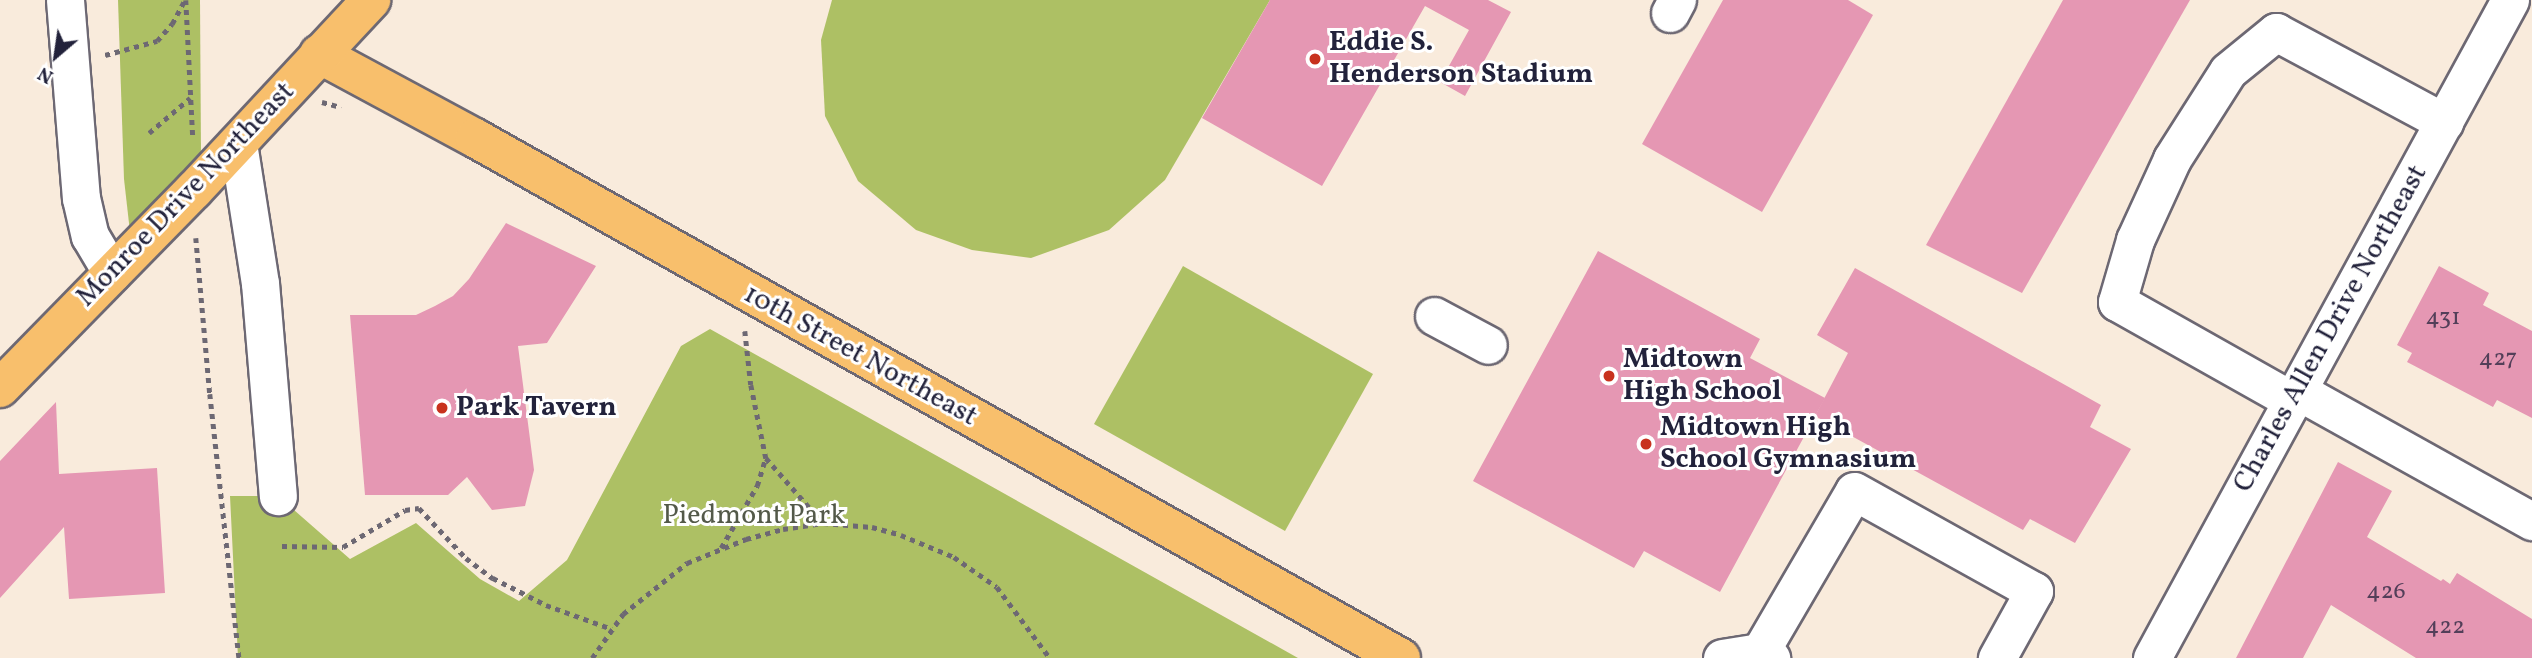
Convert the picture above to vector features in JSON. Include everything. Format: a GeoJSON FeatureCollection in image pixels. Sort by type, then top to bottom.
{"type":"FeatureCollection","features":[{"type":"Feature","properties":{"kind":"main road","name":"Monroe Drive Northeast"},"geometry":{"type":"LineString","coordinates":[[0,388],[238,143],[371,0]]}},
{"type":"Feature","properties":{"kind":"main road","name":"10th Street Northeast"},"geometry":{"type":"LineString","coordinates":[[319,54],[475,138],[740,290],[1401,658]]}},
{"type":"Feature","properties":{"kind":"street"},"geometry":{"type":"LineString","coordinates":[[65,0],[81,198],[90,236],[112,273]]}},
{"type":"Feature","properties":{"kind":"street","name":"Charles Allen Drive Northeast"},"geometry":{"type":"LineString","coordinates":[[2152,658],[2510,0]]}},
{"type":"Feature","properties":{"kind":"street"},"geometry":{"type":"LineString","coordinates":[[2444,122],[2276,32],[2228,71],[2172,159],[2135,240],[2117,302],[2532,521]]}},
{"type":"Feature","properties":{"kind":"street"},"geometry":{"type":"LineString","coordinates":[[238,143],[260,283],[278,496]]}},
{"type":"Feature","properties":{"kind":"street"},"geometry":{"type":"LineString","coordinates":[[1434,316],[1488,345]]}},
{"type":"Feature","properties":{"kind":"street"},"geometry":{"type":"LineString","coordinates":[[1722,658],[1765,655],[1854,491],[2034,591],[1997,658]]}},
{"type":"Feature","properties":{"kind":"path"},"geometry":{"type":"LineString","coordinates":[[102,55],[157,41],[172,24],[186,0]]}},
{"type":"Feature","properties":{"kind":"path"},"geometry":{"type":"LineString","coordinates":[[186,0],[192,135]]}},
{"type":"Feature","properties":{"kind":"path"},"geometry":{"type":"LineString","coordinates":[[149,133],[191,97]]}},
{"type":"Feature","properties":{"kind":"path"},"geometry":{"type":"LineString","coordinates":[[197,245],[239,658]]}},
{"type":"Feature","properties":{"kind":"path"},"geometry":{"type":"LineString","coordinates":[[721,549],[757,486],[766,458],[751,385],[740,290]]}},
{"type":"Feature","properties":{"kind":"path"},"geometry":{"type":"LineString","coordinates":[[766,458],[823,523]]}},
{"type":"Feature","properties":{"kind":"path"},"geometry":{"type":"LineString","coordinates":[[282,545],[343,547],[397,514],[419,508],[466,558],[493,578],[546,605],[612,629]]}},
{"type":"Feature","properties":{"kind":"path"},"geometry":{"type":"LineString","coordinates":[[592,658],[623,614],[687,563],[783,529],[823,523],[872,527],[901,535],[954,557],[997,587],[1049,658]]}},
{"type":"Feature","properties":{"kind":"green space"},"geometry":{"type":"Polygon","coordinates":[[[118,0],[200,0],[201,157],[130,232],[124,179],[118,0]]]}},
{"type":"Feature","properties":{"kind":"green space"},"geometry":{"type":"Polygon","coordinates":[[[832,0],[1270,0],[1165,180],[1109,230],[1031,258],[972,250],[916,230],[858,181],[825,116],[821,40],[832,0]]]}},
{"type":"Feature","properties":{"kind":"green space"},"geometry":{"type":"Polygon","coordinates":[[[1183,266],[1373,374],[1285,531],[1094,424],[1183,266]]]}},
{"type":"Feature","properties":{"kind":"green space","name":"Piedmont Park"},"geometry":{"type":"Polygon","coordinates":[[[710,329],[1298,658],[238,658],[230,496],[278,496],[350,559],[416,523],[480,579],[519,601],[567,560],[681,346],[710,329]]]}},
{"type":"Feature","properties":{"kind":"building","name":"Eddie S. Henderson Stadium"},"geometry":{"type":"Polygon","coordinates":[[[1270,0],[1488,0],[1511,12],[1465,96],[1440,82],[1469,30],[1425,6],[1322,186],[1202,118],[1270,0]]]}},
{"type":"Feature","properties":{"kind":"building"},"geometry":{"type":"Polygon","coordinates":[[[1723,0],[1848,0],[1873,15],[1762,212],[1642,144],[1723,0]]]}},
{"type":"Feature","properties":{"kind":"building"},"geometry":{"type":"Polygon","coordinates":[[[2063,0],[2190,0],[2022,293],[1926,245],[2063,0]]]}},
{"type":"Feature","properties":{"kind":"building","name":"Park Tavern"},"geometry":{"type":"Polygon","coordinates":[[[506,223],[596,266],[547,343],[518,346],[534,470],[525,506],[492,510],[467,477],[448,495],[365,495],[350,315],[416,315],[453,296],[469,279],[506,223]]]}},
{"type":"Feature","properties":{"kind":"building","name":"Midtown High School Gymnasium"},"geometry":{"type":"Polygon","coordinates":[[[1598,251],[1760,339],[1750,358],[1825,398],[1720,592],[1644,551],[1634,568],[1473,481],[1598,251]]]}},
{"type":"Feature","properties":{"kind":"building"},"geometry":{"type":"Polygon","coordinates":[[[2439,266],[2489,293],[2483,305],[2532,331],[2532,418],[2497,400],[2493,407],[2407,362],[2412,353],[2397,345],[2439,266]]]}},
{"type":"Feature","properties":{"kind":"building"},"geometry":{"type":"Polygon","coordinates":[[[1855,268],[2101,405],[2090,427],[2131,449],[2075,543],[2030,519],[2023,530],[1815,416],[1848,353],[1817,335],[1855,268]]]}},
{"type":"Feature","properties":{"kind":"building"},"geometry":{"type":"Polygon","coordinates":[[[56,402],[59,474],[157,468],[165,593],[69,599],[64,527],[0,598],[0,461],[56,402]]]}},
{"type":"Feature","properties":{"kind":"building"},"geometry":{"type":"Polygon","coordinates":[[[2338,462],[2392,491],[2367,537],[2441,581],[2443,579],[2450,584],[2457,573],[2532,619],[2532,658],[2416,658],[2331,605],[2303,658],[2236,658],[2338,462]]]}},
{"type":"Feature","properties":{"kind":"place","name":"Eddie S. Henderson Stadium"},"geometry":{"type":"Point","coordinates":[1315,59]}},
{"type":"Feature","properties":{"kind":"place","name":"Midtown High School"},"geometry":{"type":"Point","coordinates":[1609,376]}},
{"type":"Feature","properties":{"kind":"place","name":"Park Tavern"},"geometry":{"type":"Point","coordinates":[442,408]}},
{"type":"Feature","properties":{"kind":"place","name":"Midtown High School Gymnasium"},"geometry":{"type":"Point","coordinates":[1646,444]}}]}
